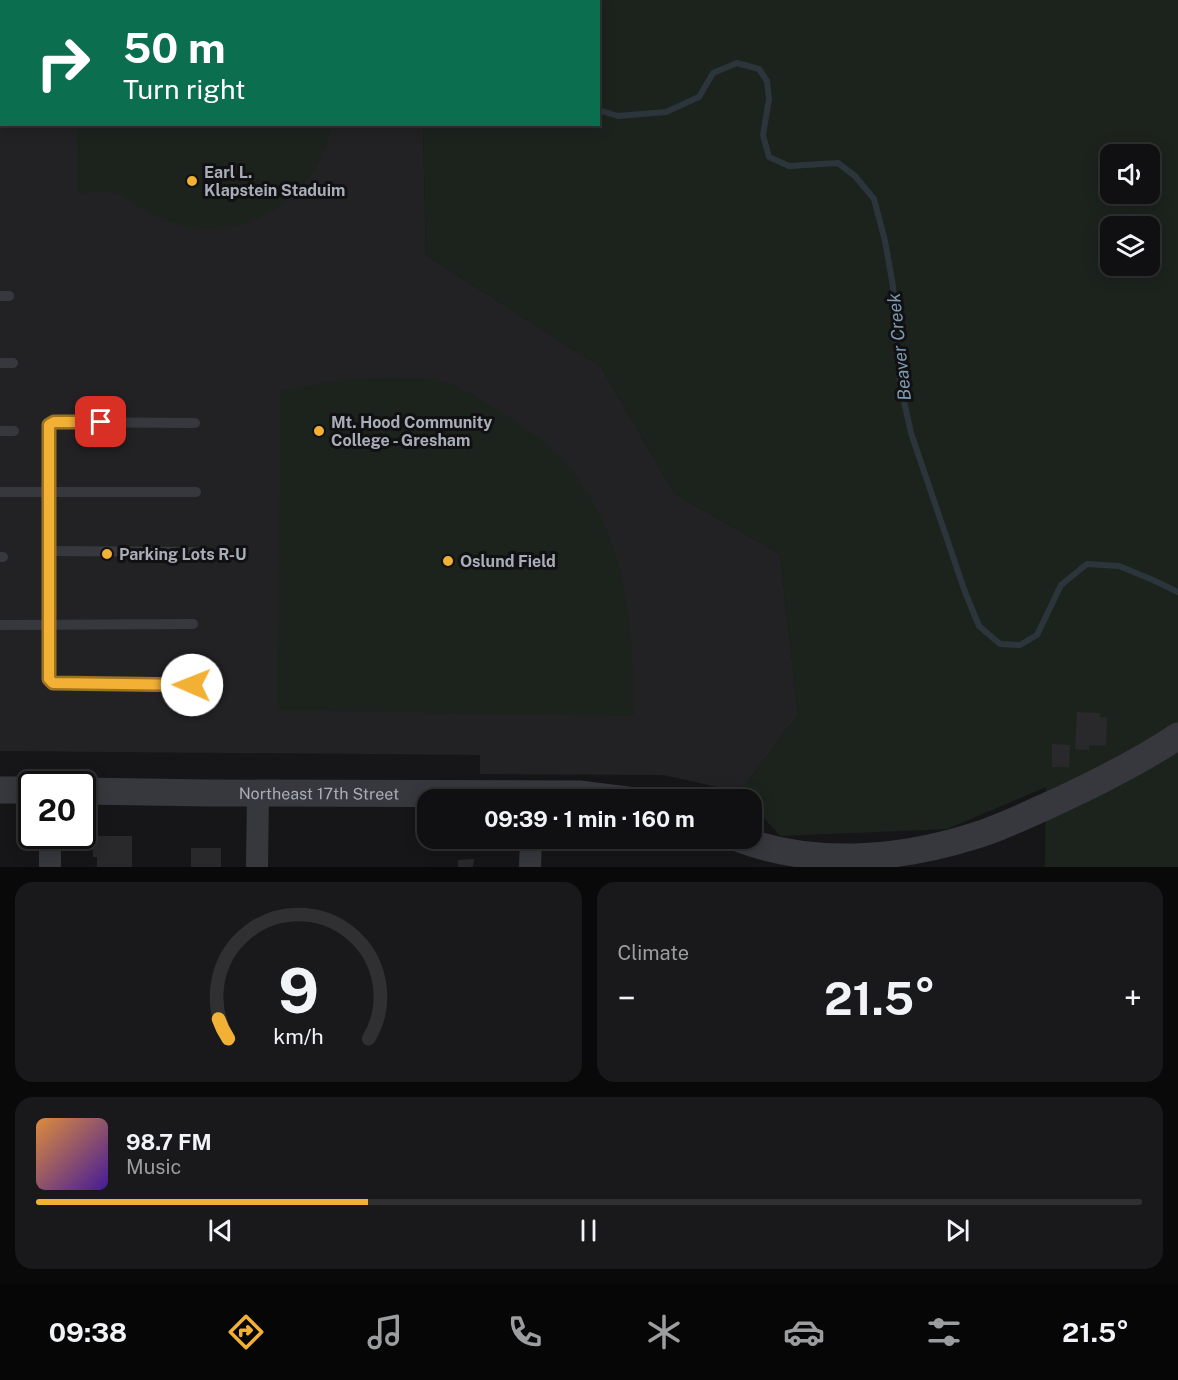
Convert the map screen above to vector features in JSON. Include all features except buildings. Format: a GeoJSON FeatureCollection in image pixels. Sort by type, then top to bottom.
{"type":"FeatureCollection","features":[{"type":"Feature","properties":{"kind":"street"},"geometry":{"type":"LineString","coordinates":[[762,847],[798,861],[918,851],[976,836],[1082,790],[1138,762],[1173,739]]}},
{"type":"Feature","properties":{"kind":"street"},"geometry":{"type":"LineString","coordinates":[[0,790],[18,790]]}},
{"type":"Feature","properties":{"kind":"street","name":"Northeast 17th Street"},"geometry":{"type":"LineString","coordinates":[[96,791],[417,795]]}},
{"type":"Feature","properties":{"kind":"street"},"geometry":{"type":"LineString","coordinates":[[257,867],[258,794]]}},
{"type":"Feature","properties":{"kind":"street"},"geometry":{"type":"LineString","coordinates":[[50,849],[50,867]]}},
{"type":"Feature","properties":{"kind":"street"},"geometry":{"type":"LineString","coordinates":[[531,849],[531,867]]}},
{"type":"Feature","properties":{"kind":"lane"},"geometry":{"type":"LineString","coordinates":[[0,363],[13,363]]}},
{"type":"Feature","properties":{"kind":"lane"},"geometry":{"type":"LineString","coordinates":[[192,685],[53,683],[49,679],[48,492],[49,425],[54,422],[195,423]]}},
{"type":"Feature","properties":{"kind":"lane"},"geometry":{"type":"LineString","coordinates":[[0,431],[14,431]]}},
{"type":"Feature","properties":{"kind":"lane"},"geometry":{"type":"LineString","coordinates":[[0,492],[196,492]]}},
{"type":"Feature","properties":{"kind":"lane"},"geometry":{"type":"LineString","coordinates":[[48,551],[194,552]]}},
{"type":"Feature","properties":{"kind":"lane"},"geometry":{"type":"LineString","coordinates":[[0,625],[193,624]]}},
{"type":"Feature","properties":{"kind":"shaded area"},"geometry":{"type":"Polygon","coordinates":[[[600,0],[1178,0],[1178,867],[1045,867],[1046,787],[947,829],[780,836],[762,816],[762,789],[742,789],[798,714],[780,554],[675,494],[601,367],[426,255],[423,126],[600,126],[600,0]]]}},
{"type":"Feature","properties":{"kind":"shaded area","name":"Mt. Hood Community College - Gresham"},"geometry":{"type":"Polygon","coordinates":[[[0,126],[423,126],[426,255],[601,367],[675,494],[780,554],[798,714],[742,789],[726,789],[663,775],[480,774],[480,755],[0,751],[0,126]]]}},
{"type":"Feature","properties":{"kind":"shaded area","name":"Earl L. Klapstein Staduim"},"geometry":{"type":"Polygon","coordinates":[[[77,126],[332,126],[325,149],[314,171],[298,190],[279,206],[258,219],[234,227],[210,229],[185,226],[138,207],[119,194],[77,193],[77,126]]]}},
{"type":"Feature","properties":{"kind":"shaded area","name":"Oslund Field"},"geometry":{"type":"Polygon","coordinates":[[[388,377],[435,380],[468,392],[532,433],[575,473],[601,516],[620,571],[630,629],[634,716],[277,710],[281,391],[346,379],[388,377]]]}},
{"type":"Feature","properties":{"kind":"waterway","name":"Beaver Creek"},"geometry":{"type":"LineString","coordinates":[[600,111],[618,116],[666,112],[699,97],[713,73],[737,63],[759,69],[767,81],[769,99],[763,135],[769,157],[789,166],[838,163],[855,176],[874,199],[893,286],[900,383],[911,433],[965,592],[979,626],[1000,644],[1020,645],[1037,635],[1061,585],[1087,564],[1119,566],[1178,592]]}},
{"type":"Feature","properties":{"kind":"place","name":"Earl L. Klapstein Staduim"},"geometry":{"type":"Point","coordinates":[192,181]}},
{"type":"Feature","properties":{"kind":"place","name":"Mt. Hood Community College - Gresham"},"geometry":{"type":"Point","coordinates":[319,431]}},
{"type":"Feature","properties":{"kind":"place","name":"Parking Lots R-U"},"geometry":{"type":"Point","coordinates":[107,554]}},
{"type":"Feature","properties":{"kind":"place","name":"Oslund Field"},"geometry":{"type":"Point","coordinates":[448,561]}},
{"type":"Feature","properties":{"kind":"route"},"geometry":{"type":"LineString","coordinates":[[101,422],[54,422],[49,425],[49,679],[53,683],[192,685]]}}]}
